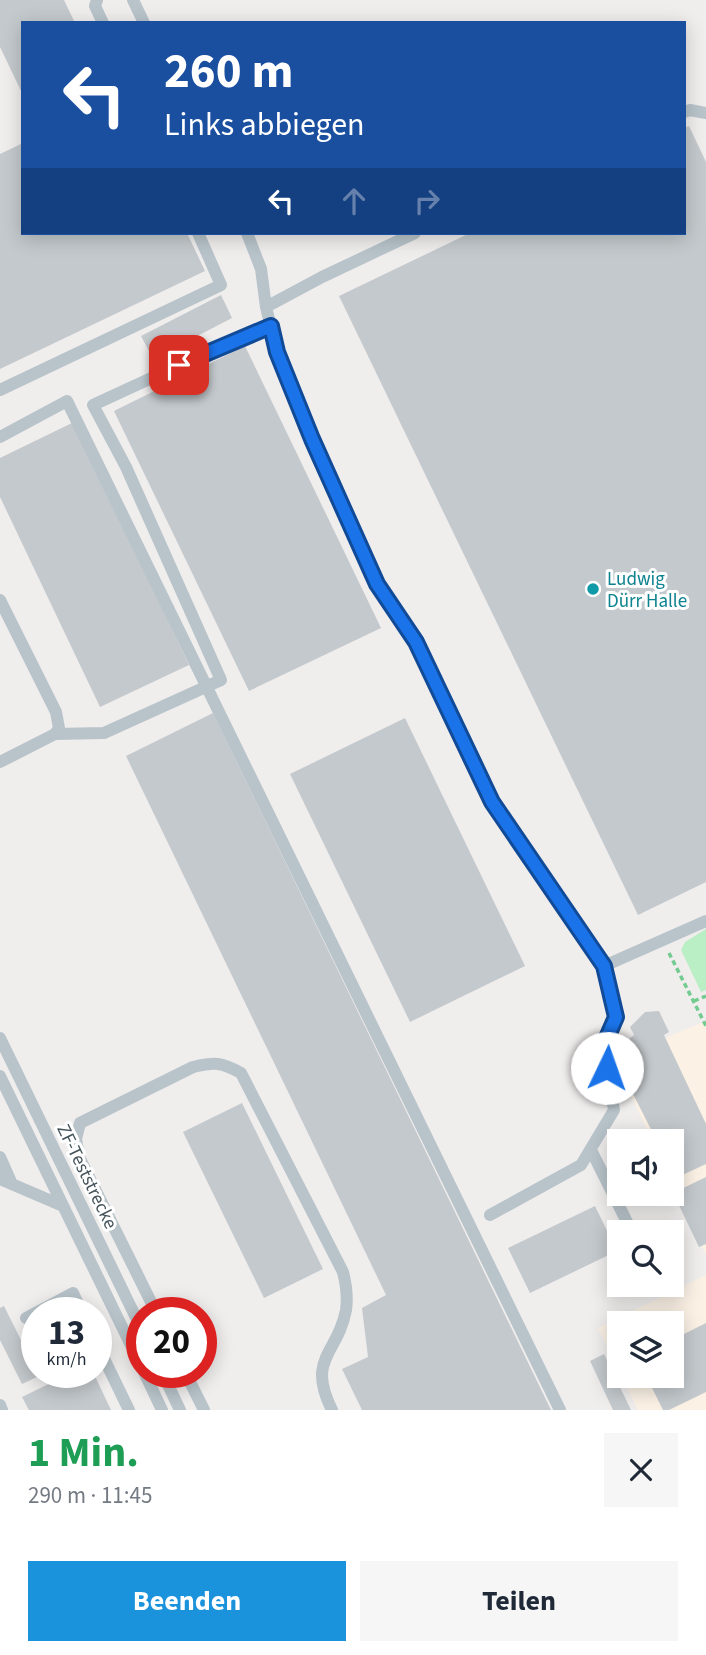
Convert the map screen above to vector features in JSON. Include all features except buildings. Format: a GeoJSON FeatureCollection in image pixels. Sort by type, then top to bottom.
{"type":"FeatureCollection","features":[{"type":"Feature","properties":{"kind":"lane"},"geometry":{"type":"LineString","coordinates":[[97,0],[95,6],[102,21]]}},
{"type":"Feature","properties":{"kind":"lane"},"geometry":{"type":"LineString","coordinates":[[133,0],[143,21]]}},
{"type":"Feature","properties":{"kind":"lane"},"geometry":{"type":"LineString","coordinates":[[686,111],[706,113]]}},
{"type":"Feature","properties":{"kind":"lane"},"geometry":{"type":"LineString","coordinates":[[0,390],[222,285],[199,235]]}},
{"type":"Feature","properties":{"kind":"lane"},"geometry":{"type":"LineString","coordinates":[[248,235],[261,269],[266,307],[277,352],[312,439],[377,584],[416,642],[492,802],[604,966],[616,1017],[603,1047],[614,1110],[581,1165],[490,1215]]}},
{"type":"Feature","properties":{"kind":"lane"},"geometry":{"type":"LineString","coordinates":[[266,307],[411,235]]}},
{"type":"Feature","properties":{"kind":"lane"},"geometry":{"type":"LineString","coordinates":[[0,762],[55,734],[104,733],[221,680],[126,467],[93,405],[223,345],[271,326]]}},
{"type":"Feature","properties":{"kind":"lane"},"geometry":{"type":"LineString","coordinates":[[0,437],[67,401],[560,1410]]}},
{"type":"Feature","properties":{"kind":"lane"},"geometry":{"type":"LineString","coordinates":[[0,600],[56,712],[59,728],[55,734]]}},
{"type":"Feature","properties":{"kind":"lane"},"geometry":{"type":"LineString","coordinates":[[604,966],[706,921]]}},
{"type":"Feature","properties":{"kind":"lane","name":"ZF-Teststrecke"},"geometry":{"type":"LineString","coordinates":[[0,1038],[126,1298]]}},
{"type":"Feature","properties":{"kind":"lane"},"geometry":{"type":"LineString","coordinates":[[149,1297],[79,1157],[76,1139],[80,1123],[193,1067],[213,1062],[227,1065],[241,1073],[343,1272],[347,1292],[346,1311],[325,1357],[321,1377],[332,1410]]}},
{"type":"Feature","properties":{"kind":"lane","name":"ZF-Teststrecke"},"geometry":{"type":"LineString","coordinates":[[0,1076],[126,1335]]}},
{"type":"Feature","properties":{"kind":"lane"},"geometry":{"type":"LineString","coordinates":[[591,1150],[626,1220]]}},
{"type":"Feature","properties":{"kind":"lane"},"geometry":{"type":"LineString","coordinates":[[0,1157],[4,1178],[63,1206]]}},
{"type":"Feature","properties":{"kind":"lane"},"geometry":{"type":"LineString","coordinates":[[112,1375],[129,1410]]}},
{"type":"Feature","properties":{"kind":"lane","name":"ZF-Teststrecke"},"geometry":{"type":"LineString","coordinates":[[152,1388],[162,1410]]}},
{"type":"Feature","properties":{"kind":"lane"},"geometry":{"type":"LineString","coordinates":[[170,1388],[180,1410]]}},
{"type":"Feature","properties":{"kind":"lane"},"geometry":{"type":"LineString","coordinates":[[193,1388],[204,1410]]}},
{"type":"Feature","properties":{"kind":"lane"},"geometry":{"type":"LineString","coordinates":[[0,1405],[2,1410]]}},
{"type":"Feature","properties":{"kind":"path"},"geometry":{"type":"LineString","coordinates":[[663,941],[706,1026]]}},
{"type":"Feature","properties":{"kind":"path"},"geometry":{"type":"LineString","coordinates":[[694,1001],[706,996]]}},
{"type":"Feature","properties":{"kind":"shaded area"},"geometry":{"type":"Polygon","coordinates":[[[706,1021],[706,1255],[683,1206],[684,1129],[646,1129],[614,1059],[706,1021]]]}},
{"type":"Feature","properties":{"kind":"shaded area"},"geometry":{"type":"Polygon","coordinates":[[[706,1275],[706,1410],[638,1410],[627,1388],[684,1388],[684,1311],[633,1311],[661,1297],[684,1297],[684,1286],[706,1275]]]}},
{"type":"Feature","properties":{"kind":"shaded area"},"geometry":{"type":"Polygon","coordinates":[[[607,1324],[607,1347],[598,1328],[607,1324]]]}},
{"type":"Feature","properties":{"kind":"green space"},"geometry":{"type":"Polygon","coordinates":[[[706,929],[706,990],[701,992],[681,950],[685,942],[706,929]]]}},
{"type":"Feature","properties":{"kind":"place","name":"Ludwig Dürr Halle"},"geometry":{"type":"Point","coordinates":[593,589]}},
{"type":"Feature","properties":{"kind":"route"},"geometry":{"type":"LineString","coordinates":[[179,365],[271,326],[277,352],[312,439],[377,584],[416,642],[492,802],[604,966],[616,1017],[603,1047],[607,1068]]}}]}
